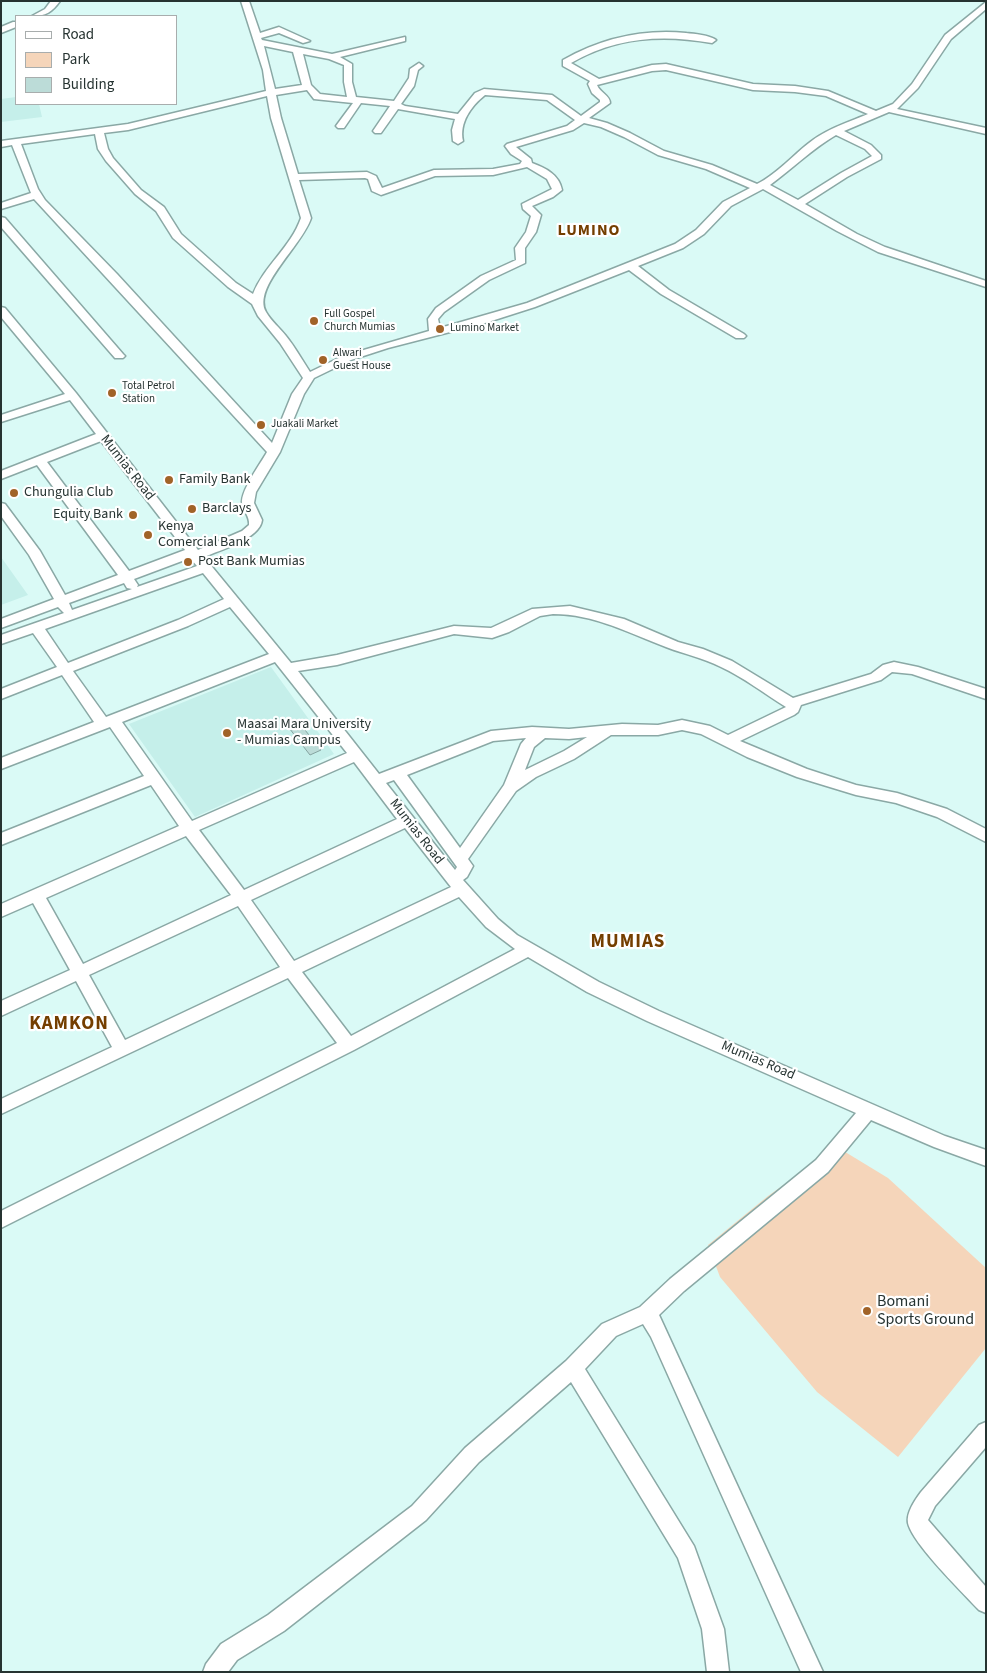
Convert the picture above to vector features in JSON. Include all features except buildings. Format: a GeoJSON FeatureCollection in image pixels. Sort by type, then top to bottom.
{"type":"FeatureCollection","features":[{"type":"Feature","properties":{"kind":"street"},"geometry":{"type":"LineString","coordinates":[[38,15],[48,11],[56,1]]}},
{"type":"Feature","properties":{"kind":"street"},"geometry":{"type":"LineString","coordinates":[[245,1],[258,40],[293,177],[306,215],[306,223],[259,289],[257,302],[308,378]]}},
{"type":"Feature","properties":{"kind":"street"},"geometry":{"type":"LineString","coordinates":[[1,640],[137,592],[246,534],[255,527],[256,520],[248,503],[248,496],[274,452],[298,394],[308,378],[317,372],[384,346],[435,334],[531,305],[665,252],[690,240],[705,228],[727,204],[760,187],[790,166],[813,144],[836,131],[890,110],[899,104],[915,86],[948,37],[986,4]]}},
{"type":"Feature","properties":{"kind":"street"},"geometry":{"type":"LineString","coordinates":[[1,30],[15,24]]}},
{"type":"Feature","properties":{"kind":"street"},"geometry":{"type":"LineString","coordinates":[[258,40],[279,30],[306,41]]}},
{"type":"Feature","properties":{"kind":"street"},"geometry":{"type":"LineString","coordinates":[[527,164],[528,161],[516,153],[510,146],[564,130],[577,124],[581,119],[606,103],[604,98],[592,88],[595,80],[566,64],[566,62],[604,44],[630,37],[670,34],[712,40]]}},
{"type":"Feature","properties":{"kind":"street"},"geometry":{"type":"LineString","coordinates":[[332,57],[402,39]]}},
{"type":"Feature","properties":{"kind":"street"},"geometry":{"type":"LineString","coordinates":[[258,40],[332,57],[350,64],[348,82],[356,106],[342,126]]}},
{"type":"Feature","properties":{"kind":"street"},"geometry":{"type":"LineString","coordinates":[[297,50],[303,66],[307,87],[317,97],[392,103],[460,117]]}},
{"type":"Feature","properties":{"kind":"street"},"geometry":{"type":"LineString","coordinates":[[378,131],[409,86],[413,78],[414,69],[419,66]]}},
{"type":"Feature","properties":{"kind":"street"},"geometry":{"type":"LineString","coordinates":[[594,83],[652,68],[671,68],[750,87],[795,89],[828,94],[878,115]]}},
{"type":"Feature","properties":{"kind":"street"},"geometry":{"type":"LineString","coordinates":[[1,144],[147,123],[270,93],[307,87]]}},
{"type":"Feature","properties":{"kind":"street"},"geometry":{"type":"LineString","coordinates":[[458,141],[456,130],[460,117],[481,93],[495,91],[549,97],[581,119],[604,125],[628,135],[661,153],[709,167],[798,204],[841,230],[884,251],[986,284]]}},
{"type":"Feature","properties":{"kind":"street"},"geometry":{"type":"LineString","coordinates":[[890,110],[986,131]]}},
{"type":"Feature","properties":{"kind":"street"},"geometry":{"type":"LineString","coordinates":[[99,131],[103,149],[109,159],[138,192],[160,209],[178,236],[232,285],[257,302]]}},
{"type":"Feature","properties":{"kind":"street"},"geometry":{"type":"LineString","coordinates":[[798,204],[844,174],[878,157],[868,148],[836,131]]}},
{"type":"Feature","properties":{"kind":"street"},"geometry":{"type":"LineString","coordinates":[[16,142],[36,196],[113,276],[274,452]]}},
{"type":"Feature","properties":{"kind":"street"},"geometry":{"type":"LineString","coordinates":[[293,177],[367,175],[373,178],[375,189],[382,192],[434,173],[493,172],[527,164],[554,179],[557,184],[557,190],[550,195],[527,204],[527,207],[536,215],[531,232],[520,248],[521,261],[491,274],[440,310],[434,316],[435,334]]}},
{"type":"Feature","properties":{"kind":"street"},"geometry":{"type":"LineString","coordinates":[[1,206],[36,196]]}},
{"type":"Feature","properties":{"kind":"street"},"geometry":{"type":"LineString","coordinates":[[1,220],[119,356]]}},
{"type":"Feature","properties":{"kind":"street"},"geometry":{"type":"LineString","coordinates":[[630,265],[664,292],[740,336]]}},
{"type":"Feature","properties":{"kind":"street","name":"Mumias Road"},"geometry":{"type":"LineString","coordinates":[[1,310],[72,396],[198,559],[288,668],[406,821],[457,884],[492,923],[511,939],[594,987],[654,1016],[940,1142],[986,1158]]}},
{"type":"Feature","properties":{"kind":"street"},"geometry":{"type":"LineString","coordinates":[[1,419],[72,396]]}},
{"type":"Feature","properties":{"kind":"street"},"geometry":{"type":"LineString","coordinates":[[1,475],[103,436]]}},
{"type":"Feature","properties":{"kind":"street"},"geometry":{"type":"LineString","coordinates":[[39,460],[137,592]]}},
{"type":"Feature","properties":{"kind":"street"},"geometry":{"type":"LineString","coordinates":[[3,513],[35,554],[62,600],[69,616]]}},
{"type":"Feature","properties":{"kind":"street"},"geometry":{"type":"LineString","coordinates":[[1,624],[62,600],[128,578],[198,559]]}},
{"type":"Feature","properties":{"kind":"street"},"geometry":{"type":"LineString","coordinates":[[1,694],[183,623],[232,601]]}},
{"type":"Feature","properties":{"kind":"street"},"geometry":{"type":"LineString","coordinates":[[288,668],[337,660],[454,630],[492,633],[537,612],[570,610],[619,622],[673,645],[698,652],[727,664],[792,703],[876,677],[888,668],[894,667],[913,670],[986,694]]}},
{"type":"Feature","properties":{"kind":"street"},"geometry":{"type":"LineString","coordinates":[[36,627],[65,669],[153,778],[190,830],[217,863],[291,970],[348,1046]]}},
{"type":"Feature","properties":{"kind":"street"},"geometry":{"type":"LineString","coordinates":[[1,764],[277,656]]}},
{"type":"Feature","properties":{"kind":"street"},"geometry":{"type":"LineString","coordinates":[[728,741],[789,712],[794,707],[792,703]]}},
{"type":"Feature","properties":{"kind":"street"},"geometry":{"type":"LineString","coordinates":[[377,781],[491,736],[542,732],[569,734],[611,730],[658,730],[682,725],[705,730],[752,753],[802,773],[856,790],[897,798],[934,810],[986,836]]}},
{"type":"Feature","properties":{"kind":"street"},"geometry":{"type":"LineString","coordinates":[[511,786],[531,773],[569,755],[611,730]]}},
{"type":"Feature","properties":{"kind":"street"},"geometry":{"type":"LineString","coordinates":[[461,858],[511,786],[528,744],[542,732]]}},
{"type":"Feature","properties":{"kind":"street"},"geometry":{"type":"LineString","coordinates":[[1,911],[356,756]]}},
{"type":"Feature","properties":{"kind":"street"},"geometry":{"type":"LineString","coordinates":[[1,1108],[291,970],[457,884],[465,869],[461,858],[398,774]]}},
{"type":"Feature","properties":{"kind":"street"},"geometry":{"type":"LineString","coordinates":[[1,839],[153,778]]}},
{"type":"Feature","properties":{"kind":"street"},"geometry":{"type":"LineString","coordinates":[[1,1009],[406,821]]}},
{"type":"Feature","properties":{"kind":"street"},"geometry":{"type":"LineString","coordinates":[[37,896],[122,1050]]}},
{"type":"Feature","properties":{"kind":"street"},"geometry":{"type":"LineString","coordinates":[[1,1220],[348,1046],[529,949]]}},
{"type":"Feature","properties":{"kind":"street"},"geometry":{"type":"LineString","coordinates":[[214,1672],[229,1652],[276,1623],[419,1513],[472,1455],[574,1368],[609,1330],[647,1313],[677,1285],[822,1166],[868,1110]]}},
{"type":"Feature","properties":{"kind":"street"},"geometry":{"type":"LineString","coordinates":[[647,1313],[658,1331],[812,1672]]}},
{"type":"Feature","properties":{"kind":"street"},"geometry":{"type":"LineString","coordinates":[[574,1368],[687,1553],[713,1629],[718,1672]]}},
{"type":"Feature","properties":{"kind":"street"},"geometry":{"type":"LineString","coordinates":[[986,1432],[928,1499],[920,1510],[918,1521],[920,1529],[986,1603]]}},
{"type":"Feature","properties":{"kind":"shaded area"},"geometry":{"type":"Polygon","coordinates":[[[15,97],[15,105],[39,105],[42,117],[1,122],[1,99],[15,97]]]}},
{"type":"Feature","properties":{"kind":"shaded area"},"geometry":{"type":"Polygon","coordinates":[[[1,557],[28,595],[1,605],[1,557]]]}},
{"type":"Feature","properties":{"kind":"shaded area","name":"Maasai Mara University - Mumias Campus"},"geometry":{"type":"Polygon","coordinates":[[[271,667],[334,754],[195,817],[129,724],[271,667]]]}},
{"type":"Feature","properties":{"kind":"green space","name":"Bomani Sports Ground"},"geometry":{"type":"Polygon","coordinates":[[[837,1147],[888,1178],[986,1268],[986,1348],[898,1457],[817,1392],[720,1277],[708,1245],[768,1196],[837,1147]]]}},
{"type":"Feature","properties":{"kind":"place","name":"Full Gospel Church Mumias"},"geometry":{"type":"Point","coordinates":[314,321]}},
{"type":"Feature","properties":{"kind":"place","name":"Lumino Market"},"geometry":{"type":"Point","coordinates":[440,329]}},
{"type":"Feature","properties":{"kind":"place","name":"Alwari Guest House"},"geometry":{"type":"Point","coordinates":[323,360]}},
{"type":"Feature","properties":{"kind":"place","name":"Total Petrol Station"},"geometry":{"type":"Point","coordinates":[112,393]}},
{"type":"Feature","properties":{"kind":"place","name":"Juakali Market"},"geometry":{"type":"Point","coordinates":[261,425]}},
{"type":"Feature","properties":{"kind":"place","name":"Family Bank"},"geometry":{"type":"Point","coordinates":[169,480]}},
{"type":"Feature","properties":{"kind":"place","name":"Chungulia Club"},"geometry":{"type":"Point","coordinates":[14,493]}},
{"type":"Feature","properties":{"kind":"place","name":"Barclays"},"geometry":{"type":"Point","coordinates":[192,509]}},
{"type":"Feature","properties":{"kind":"place","name":"Equity Bank"},"geometry":{"type":"Point","coordinates":[133,515]}},
{"type":"Feature","properties":{"kind":"place","name":"Kenya Comercial Bank"},"geometry":{"type":"Point","coordinates":[148,535]}},
{"type":"Feature","properties":{"kind":"place","name":"Post Bank Mumias"},"geometry":{"type":"Point","coordinates":[188,562]}},
{"type":"Feature","properties":{"kind":"place","name":"Maasai Mara University - Mumias Campus"},"geometry":{"type":"Point","coordinates":[227,733]}},
{"type":"Feature","properties":{"kind":"place","name":"Bomani Sports Ground"},"geometry":{"type":"Point","coordinates":[867,1311]}},
{"type":"Feature","properties":{"kind":"district","name":"LUMINO"},"geometry":{"type":"Point","coordinates":[589,231]}},
{"type":"Feature","properties":{"kind":"district","name":"MUMIAS"},"geometry":{"type":"Point","coordinates":[628,943]}},
{"type":"Feature","properties":{"kind":"district","name":"KAMKON"},"geometry":{"type":"Point","coordinates":[69,1025]}}]}
